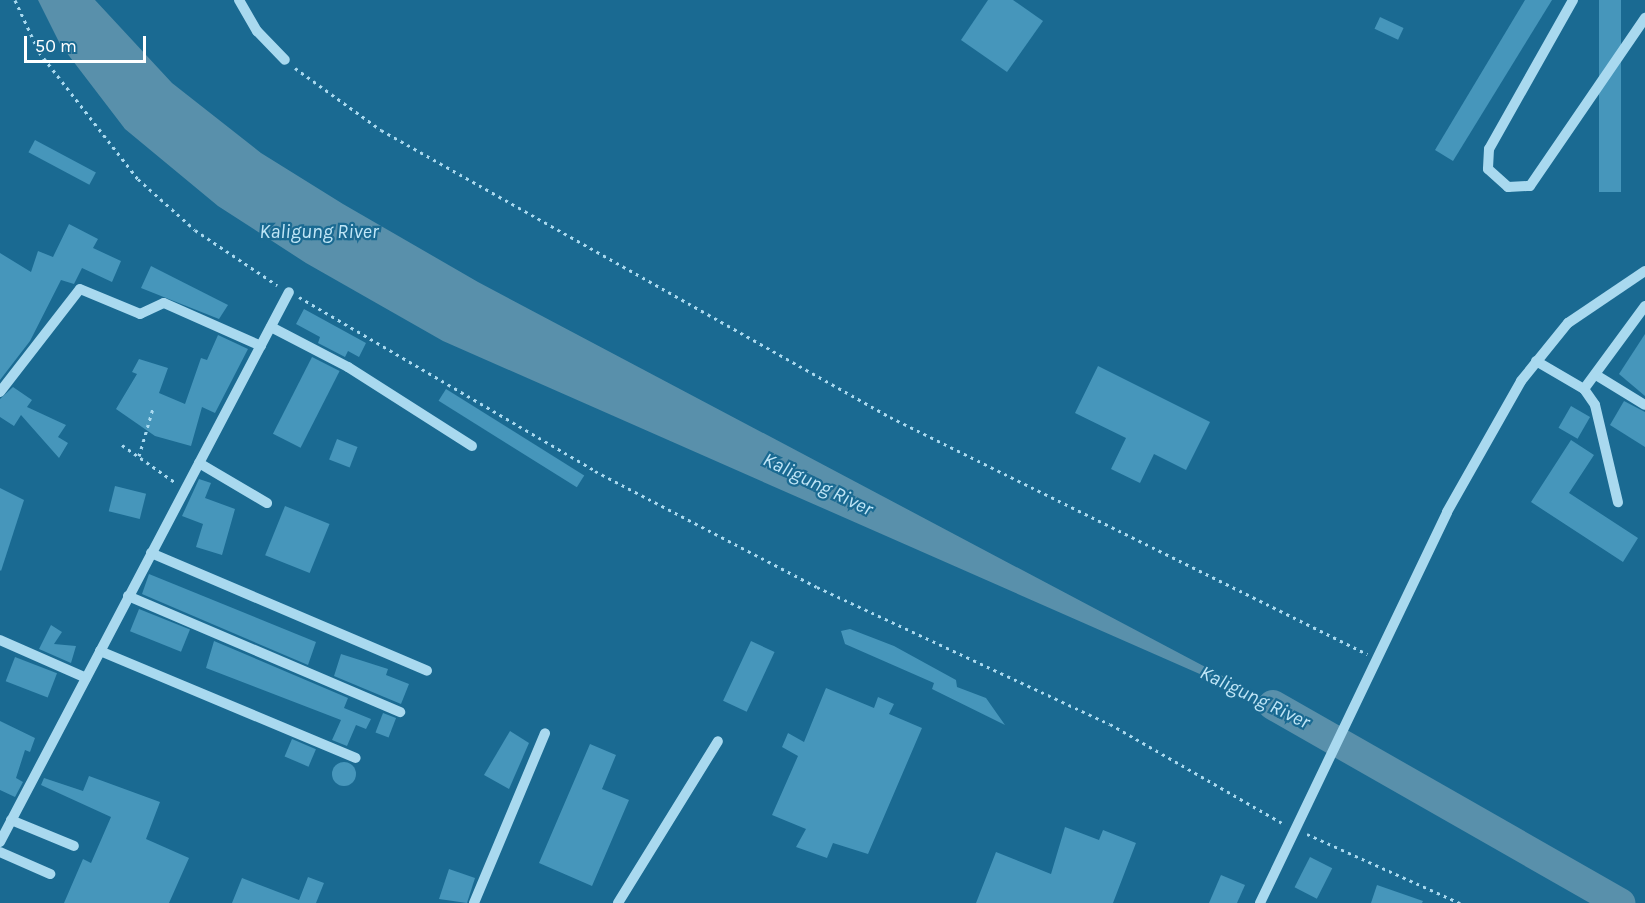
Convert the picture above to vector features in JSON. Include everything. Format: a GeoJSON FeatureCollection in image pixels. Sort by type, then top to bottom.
{"type":"FeatureCollection","features":[{"type":"Feature","properties":{"kind":"street"},"geometry":{"type":"LineString","coordinates":[[240,0],[257,31],[285,60]]}},
{"type":"Feature","properties":{"kind":"street"},"geometry":{"type":"LineString","coordinates":[[1573,0],[1489,149],[1488,169],[1508,187],[1530,186],[1645,18]]}},
{"type":"Feature","properties":{"kind":"street"},"geometry":{"type":"LineString","coordinates":[[1260,903],[1368,684],[1447,512],[1536,361],[1581,312],[1645,271]]}},
{"type":"Feature","properties":{"kind":"street"},"geometry":{"type":"LineString","coordinates":[[0,392],[80,290],[140,314],[164,303],[261,346]]}},
{"type":"Feature","properties":{"kind":"street"},"geometry":{"type":"LineString","coordinates":[[1,836],[289,292]]}},
{"type":"Feature","properties":{"kind":"street"},"geometry":{"type":"LineString","coordinates":[[1584,389],[1645,306]]}},
{"type":"Feature","properties":{"kind":"street"},"geometry":{"type":"LineString","coordinates":[[271,327],[348,367],[472,446]]}},
{"type":"Feature","properties":{"kind":"street"},"geometry":{"type":"LineString","coordinates":[[1536,361],[1584,389],[1596,405],[1618,502]]}},
{"type":"Feature","properties":{"kind":"street"},"geometry":{"type":"LineString","coordinates":[[1596,375],[1645,405]]}},
{"type":"Feature","properties":{"kind":"street"},"geometry":{"type":"LineString","coordinates":[[199,463],[267,503]]}},
{"type":"Feature","properties":{"kind":"street"},"geometry":{"type":"LineString","coordinates":[[151,553],[427,670]]}},
{"type":"Feature","properties":{"kind":"street"},"geometry":{"type":"LineString","coordinates":[[128,597],[400,712]]}},
{"type":"Feature","properties":{"kind":"street"},"geometry":{"type":"LineString","coordinates":[[0,640],[86,678]]}},
{"type":"Feature","properties":{"kind":"street"},"geometry":{"type":"LineString","coordinates":[[100,651],[356,758]]}},
{"type":"Feature","properties":{"kind":"street"},"geometry":{"type":"LineString","coordinates":[[474,903],[545,733]]}},
{"type":"Feature","properties":{"kind":"street"},"geometry":{"type":"LineString","coordinates":[[618,903],[662,840],[718,741]]}},
{"type":"Feature","properties":{"kind":"street"},"geometry":{"type":"LineString","coordinates":[[11,820],[74,846]]}},
{"type":"Feature","properties":{"kind":"street"},"geometry":{"type":"LineString","coordinates":[[0,852],[50,874]]}},
{"type":"Feature","properties":{"kind":"path"},"geometry":{"type":"LineString","coordinates":[[15,0],[39,52],[138,179],[195,230],[289,292],[595,471],[817,587],[1110,724],[1295,830],[1460,903]]}},
{"type":"Feature","properties":{"kind":"path"},"geometry":{"type":"LineString","coordinates":[[285,60],[381,130],[890,417],[1379,660]]}},
{"type":"Feature","properties":{"kind":"path"},"geometry":{"type":"LineString","coordinates":[[139,456],[153,408]]}},
{"type":"Feature","properties":{"kind":"path"},"geometry":{"type":"LineString","coordinates":[[122,445],[185,489]]}},
{"type":"Feature","properties":{"kind":"water","name":"Kaligung River"},"geometry":{"type":"Polygon","coordinates":[[[38,0],[95,0],[172,83],[261,153],[343,204],[478,282],[1311,723],[443,341],[306,263],[218,206],[125,129],[60,44],[38,0]]]}},
{"type":"Feature","properties":{"kind":"building"},"geometry":{"type":"Polygon","coordinates":[[[988,0],[1013,0],[1043,21],[1007,72],[961,40],[988,0]]]}},
{"type":"Feature","properties":{"kind":"building"},"geometry":{"type":"Polygon","coordinates":[[[1525,0],[1552,0],[1453,161],[1435,150],[1525,0]]]}},
{"type":"Feature","properties":{"kind":"building"},"geometry":{"type":"Polygon","coordinates":[[[1599,0],[1621,0],[1621,192],[1599,192],[1599,0]]]}},
{"type":"Feature","properties":{"kind":"building"},"geometry":{"type":"Polygon","coordinates":[[[1380,17],[1404,28],[1398,40],[1375,29],[1380,17]]]}},
{"type":"Feature","properties":{"kind":"building"},"geometry":{"type":"Polygon","coordinates":[[[35,140],[96,172],[89,185],[28,152],[35,140]]]}},
{"type":"Feature","properties":{"kind":"building"},"geometry":{"type":"Polygon","coordinates":[[[69,224],[98,239],[93,248],[121,261],[112,282],[82,268],[74,284],[61,280],[30,341],[0,380],[0,253],[31,272],[38,251],[53,257],[69,224]]]}},
{"type":"Feature","properties":{"kind":"building"},"geometry":{"type":"Polygon","coordinates":[[[151,266],[228,305],[219,319],[141,288],[151,266]]]}},
{"type":"Feature","properties":{"kind":"building"},"geometry":{"type":"Polygon","coordinates":[[[304,309],[366,343],[359,357],[348,351],[345,357],[318,343],[320,337],[296,324],[304,309]]]}},
{"type":"Feature","properties":{"kind":"building"},"geometry":{"type":"Polygon","coordinates":[[[1645,334],[1645,396],[1619,374],[1645,334]]]}},
{"type":"Feature","properties":{"kind":"building"},"geometry":{"type":"Polygon","coordinates":[[[218,335],[248,349],[215,413],[202,407],[191,446],[155,436],[116,409],[137,374],[132,372],[139,359],[168,368],[159,393],[185,404],[201,358],[207,360],[218,335]]]}},
{"type":"Feature","properties":{"kind":"building"},"geometry":{"type":"Polygon","coordinates":[[[312,357],[340,371],[301,448],[273,434],[312,357]]]}},
{"type":"Feature","properties":{"kind":"building"},"geometry":{"type":"Polygon","coordinates":[[[1098,366],[1210,422],[1186,470],[1154,454],[1140,483],[1111,469],[1126,438],[1075,413],[1098,366]]]}},
{"type":"Feature","properties":{"kind":"building"},"geometry":{"type":"Polygon","coordinates":[[[13,387],[32,400],[27,407],[66,425],[58,437],[68,443],[59,458],[21,415],[14,426],[0,417],[0,399],[13,387]]]}},
{"type":"Feature","properties":{"kind":"building"},"geometry":{"type":"Polygon","coordinates":[[[446,389],[584,475],[577,487],[439,401],[446,389]]]}},
{"type":"Feature","properties":{"kind":"building"},"geometry":{"type":"Polygon","coordinates":[[[1624,401],[1645,412],[1645,447],[1610,425],[1624,401]]]}},
{"type":"Feature","properties":{"kind":"building"},"geometry":{"type":"Polygon","coordinates":[[[1571,406],[1590,417],[1578,439],[1558,428],[1571,406]]]}},
{"type":"Feature","properties":{"kind":"building"},"geometry":{"type":"Polygon","coordinates":[[[337,439],[358,447],[350,467],[329,460],[337,439]]]}},
{"type":"Feature","properties":{"kind":"building"},"geometry":{"type":"Polygon","coordinates":[[[1571,440],[1594,455],[1569,493],[1638,538],[1623,562],[1531,502],[1571,440]]]}},
{"type":"Feature","properties":{"kind":"building"},"geometry":{"type":"Polygon","coordinates":[[[199,479],[211,483],[205,498],[235,509],[222,555],[196,547],[203,524],[182,516],[199,479]]]}},
{"type":"Feature","properties":{"kind":"building"},"geometry":{"type":"Polygon","coordinates":[[[115,486],[146,494],[140,519],[109,511],[115,486]]]}},
{"type":"Feature","properties":{"kind":"building"},"geometry":{"type":"Polygon","coordinates":[[[0,488],[24,500],[1,571],[0,570],[0,488]]]}},
{"type":"Feature","properties":{"kind":"building"},"geometry":{"type":"Polygon","coordinates":[[[285,506],[330,524],[310,573],[265,555],[285,506]]]}},
{"type":"Feature","properties":{"kind":"building"},"geometry":{"type":"Polygon","coordinates":[[[149,574],[316,642],[308,665],[142,594],[149,574]]]}},
{"type":"Feature","properties":{"kind":"building"},"geometry":{"type":"Polygon","coordinates":[[[139,609],[190,630],[181,652],[130,631],[139,609]]]}},
{"type":"Feature","properties":{"kind":"building"},"geometry":{"type":"Polygon","coordinates":[[[51,625],[62,632],[54,644],[76,646],[71,663],[39,649],[51,625]]]}},
{"type":"Feature","properties":{"kind":"building"},"geometry":{"type":"Polygon","coordinates":[[[850,629],[894,646],[956,680],[957,687],[986,698],[1005,725],[932,689],[934,683],[845,644],[841,631],[850,629]]]}},
{"type":"Feature","properties":{"kind":"building"},"geometry":{"type":"Polygon","coordinates":[[[214,641],[348,698],[344,708],[371,719],[366,729],[356,725],[347,746],[332,740],[341,720],[206,668],[214,641]]]}},
{"type":"Feature","properties":{"kind":"building"},"geometry":{"type":"Polygon","coordinates":[[[751,641],[775,652],[747,712],[723,701],[751,641]]]}},
{"type":"Feature","properties":{"kind":"building"},"geometry":{"type":"Polygon","coordinates":[[[341,654],[388,669],[386,675],[409,684],[401,704],[334,676],[341,654]]]}},
{"type":"Feature","properties":{"kind":"building"},"geometry":{"type":"Polygon","coordinates":[[[15,657],[57,673],[48,697],[6,681],[15,657]]]}},
{"type":"Feature","properties":{"kind":"building"},"geometry":{"type":"Polygon","coordinates":[[[826,688],[874,708],[878,697],[894,704],[889,714],[922,728],[868,854],[833,843],[827,858],[796,847],[806,829],[772,815],[798,756],[782,747],[788,733],[804,742],[826,688]]]}},
{"type":"Feature","properties":{"kind":"building"},"geometry":{"type":"Polygon","coordinates":[[[383,713],[396,718],[389,738],[375,733],[383,713]]]}},
{"type":"Feature","properties":{"kind":"building"},"geometry":{"type":"Polygon","coordinates":[[[0,721],[35,738],[30,752],[25,750],[16,778],[23,782],[15,797],[0,790],[0,721]]]}},
{"type":"Feature","properties":{"kind":"building"},"geometry":{"type":"Polygon","coordinates":[[[510,731],[529,743],[509,789],[484,775],[510,731]]]}},
{"type":"Feature","properties":{"kind":"building"},"geometry":{"type":"Polygon","coordinates":[[[292,739],[316,749],[309,767],[285,756],[292,739]]]}},
{"type":"Feature","properties":{"kind":"building"},"geometry":{"type":"Polygon","coordinates":[[[590,744],[616,755],[602,789],[629,800],[592,886],[539,863],[590,744]]]}},
{"type":"Feature","properties":{"kind":"building"},"geometry":{"type":"Polygon","coordinates":[[[344,762],[349,763],[355,769],[355,779],[349,785],[344,786],[339,785],[333,779],[332,774],[333,769],[339,763],[344,762]]]}},
{"type":"Feature","properties":{"kind":"building"},"geometry":{"type":"Polygon","coordinates":[[[89,776],[160,802],[146,839],[189,858],[169,903],[64,903],[83,859],[91,863],[111,817],[41,785],[44,778],[83,791],[89,776]]]}},
{"type":"Feature","properties":{"kind":"building"},"geometry":{"type":"Polygon","coordinates":[[[1065,827],[1099,840],[1103,830],[1136,843],[1113,903],[976,903],[996,852],[1051,874],[1065,827]]]}},
{"type":"Feature","properties":{"kind":"building"},"geometry":{"type":"Polygon","coordinates":[[[1310,857],[1332,868],[1317,899],[1295,887],[1310,857]]]}},
{"type":"Feature","properties":{"kind":"building"},"geometry":{"type":"Polygon","coordinates":[[[449,869],[475,878],[467,903],[439,899],[449,869]]]}},
{"type":"Feature","properties":{"kind":"building"},"geometry":{"type":"Polygon","coordinates":[[[1221,875],[1245,885],[1237,903],[1209,903],[1221,875]]]}},
{"type":"Feature","properties":{"kind":"building"},"geometry":{"type":"Polygon","coordinates":[[[308,877],[324,883],[316,903],[232,903],[242,878],[299,900],[308,877]]]}},
{"type":"Feature","properties":{"kind":"building"},"geometry":{"type":"Polygon","coordinates":[[[1377,885],[1423,901],[1422,903],[1371,903],[1377,885]]]}},
{"type":"Feature","properties":{"kind":"waterway","name":"Kaligung River"},"geometry":{"type":"LineString","coordinates":[[1273,705],[1620,903]]}}]}
